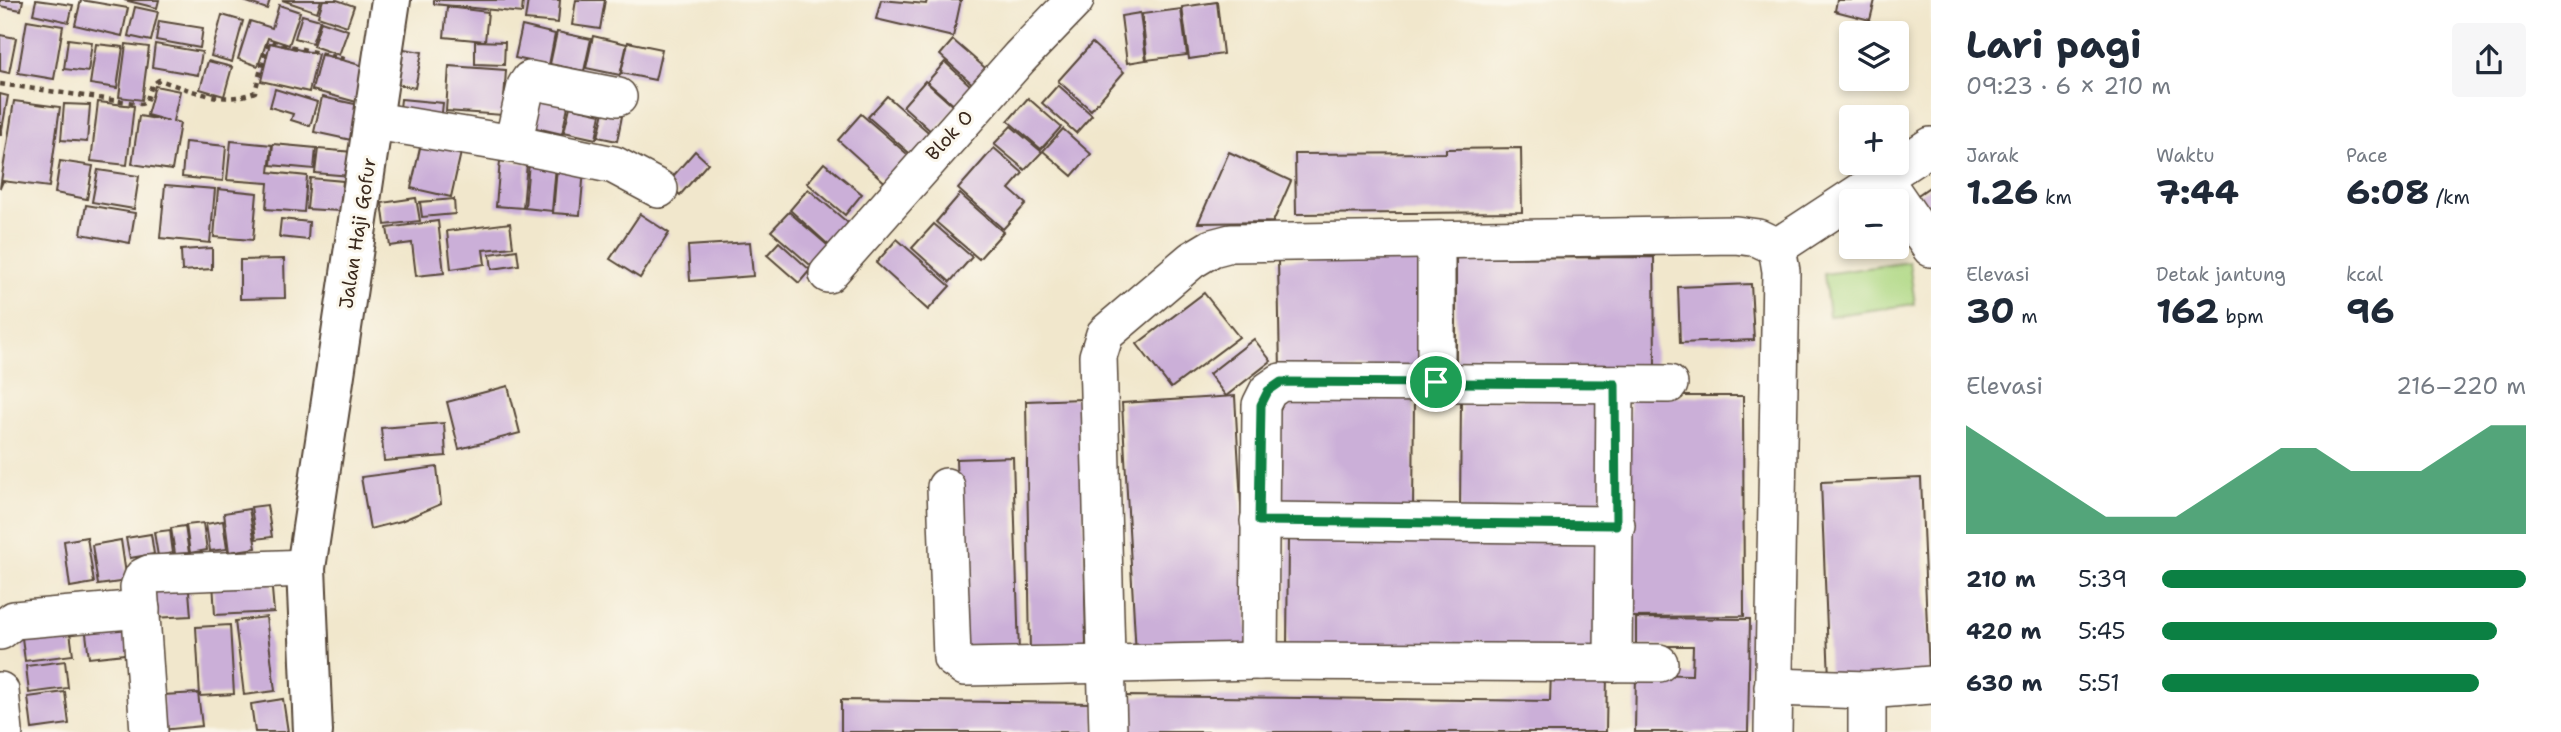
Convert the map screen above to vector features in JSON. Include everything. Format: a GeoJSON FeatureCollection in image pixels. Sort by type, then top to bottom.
{"type":"FeatureCollection","features":[{"type":"Feature","properties":{"kind":"street","name":"Jalan Haji Gofur"},"geometry":{"type":"LineString","coordinates":[[313,732],[306,568],[319,465],[375,121],[391,0]]}},
{"type":"Feature","properties":{"kind":"street","name":"Blok O"},"geometry":{"type":"LineString","coordinates":[[828,274],[1020,57],[1075,0],[1036,6]]}},
{"type":"Feature","properties":{"kind":"street"},"geometry":{"type":"LineString","coordinates":[[513,144],[526,86],[530,80],[618,97]]}},
{"type":"Feature","properties":{"kind":"street"},"geometry":{"type":"LineString","coordinates":[[375,121],[513,144],[614,165],[659,189]]}},
{"type":"Feature","properties":{"kind":"street"},"geometry":{"type":"LineString","coordinates":[[1777,247],[1931,146]]}},
{"type":"Feature","properties":{"kind":"street"},"geometry":{"type":"LineString","coordinates":[[1883,178],[1931,248]]}},
{"type":"Feature","properties":{"kind":"street"},"geometry":{"type":"LineString","coordinates":[[1108,732],[1098,356],[1105,334],[1192,260],[1212,248],[1231,243],[1436,242],[1736,235],[1758,238],[1777,247]]}},
{"type":"Feature","properties":{"kind":"street"},"geometry":{"type":"LineString","coordinates":[[1436,242],[1436,382]]}},
{"type":"Feature","properties":{"kind":"street"},"geometry":{"type":"LineString","coordinates":[[1773,732],[1781,271],[1777,247]]}},
{"type":"Feature","properties":{"kind":"street"},"geometry":{"type":"LineString","coordinates":[[1259,661],[1261,405],[1268,391],[1281,382],[1669,384]]}},
{"type":"Feature","properties":{"kind":"street"},"geometry":{"type":"LineString","coordinates":[[1614,663],[1615,384]]}},
{"type":"Feature","properties":{"kind":"street"},"geometry":{"type":"LineString","coordinates":[[946,488],[952,658],[965,667],[1259,661],[1659,663]]}},
{"type":"Feature","properties":{"kind":"street"},"geometry":{"type":"LineString","coordinates":[[1259,521],[1616,525]]}},
{"type":"Feature","properties":{"kind":"street"},"geometry":{"type":"LineString","coordinates":[[149,732],[139,587],[143,577],[149,574],[306,568]]}},
{"type":"Feature","properties":{"kind":"street"},"geometry":{"type":"LineString","coordinates":[[0,631],[14,620],[141,609]]}},
{"type":"Feature","properties":{"kind":"street"},"geometry":{"type":"LineString","coordinates":[[1773,687],[1867,690],[1931,685]]}},
{"type":"Feature","properties":{"kind":"street"},"geometry":{"type":"LineString","coordinates":[[1867,690],[1867,732]]}},
{"type":"Feature","properties":{"kind":"street"},"geometry":{"type":"LineString","coordinates":[[0,691],[4,732]]}},
{"type":"Feature","properties":{"kind":"path"},"geometry":{"type":"LineString","coordinates":[[0,84],[141,104],[146,102],[152,85],[159,80],[211,97],[235,98],[255,92],[269,41],[383,68]]}},
{"type":"Feature","properties":{"kind":"green space"},"geometry":{"type":"Polygon","coordinates":[[[1909,262],[1915,304],[1829,316],[1824,274],[1909,262]]]}},
{"type":"Feature","properties":{"kind":"building"},"geometry":{"type":"Polygon","coordinates":[[[0,0],[23,0],[21,10],[0,6],[0,0]]]}},
{"type":"Feature","properties":{"kind":"building"},"geometry":{"type":"Polygon","coordinates":[[[36,0],[73,5],[69,22],[33,14],[36,0]]]}},
{"type":"Feature","properties":{"kind":"building"},"geometry":{"type":"Polygon","coordinates":[[[81,0],[128,8],[122,36],[75,25],[81,0]]]}},
{"type":"Feature","properties":{"kind":"building"},"geometry":{"type":"Polygon","coordinates":[[[124,0],[159,0],[157,8],[124,0]]]}},
{"type":"Feature","properties":{"kind":"building"},"geometry":{"type":"Polygon","coordinates":[[[241,0],[270,0],[267,9],[241,0]]]}},
{"type":"Feature","properties":{"kind":"building"},"geometry":{"type":"Polygon","coordinates":[[[282,0],[321,0],[317,12],[282,0]]]}},
{"type":"Feature","properties":{"kind":"building"},"geometry":{"type":"Polygon","coordinates":[[[323,0],[337,0],[354,6],[347,26],[318,16],[323,0]]]}},
{"type":"Feature","properties":{"kind":"building"},"geometry":{"type":"Polygon","coordinates":[[[434,0],[523,0],[522,13],[434,4],[434,0]]]}},
{"type":"Feature","properties":{"kind":"building"},"geometry":{"type":"Polygon","coordinates":[[[528,0],[560,0],[558,23],[525,20],[528,0]]]}},
{"type":"Feature","properties":{"kind":"building"},"geometry":{"type":"Polygon","coordinates":[[[576,0],[605,0],[600,29],[572,25],[576,0]]]}},
{"type":"Feature","properties":{"kind":"building"},"geometry":{"type":"Polygon","coordinates":[[[881,0],[926,4],[927,0],[961,0],[953,37],[876,19],[881,0]]]}},
{"type":"Feature","properties":{"kind":"building"},"geometry":{"type":"Polygon","coordinates":[[[1837,0],[1875,0],[1870,20],[1835,11],[1837,0]]]}},
{"type":"Feature","properties":{"kind":"building"},"geometry":{"type":"Polygon","coordinates":[[[1217,2],[1223,54],[1189,59],[1182,7],[1217,2]]]}},
{"type":"Feature","properties":{"kind":"building"},"geometry":{"type":"Polygon","coordinates":[[[279,5],[300,12],[289,45],[268,38],[258,66],[238,59],[250,21],[272,28],[279,5]]]}},
{"type":"Feature","properties":{"kind":"building"},"geometry":{"type":"Polygon","coordinates":[[[135,7],[158,12],[151,41],[128,36],[135,7]]]}},
{"type":"Feature","properties":{"kind":"building"},"geometry":{"type":"Polygon","coordinates":[[[447,7],[488,12],[485,41],[444,37],[447,7]]]}},
{"type":"Feature","properties":{"kind":"building"},"geometry":{"type":"Polygon","coordinates":[[[1181,9],[1187,55],[1147,60],[1142,14],[1181,9]]]}},
{"type":"Feature","properties":{"kind":"building"},"geometry":{"type":"Polygon","coordinates":[[[1140,13],[1146,60],[1127,63],[1121,16],[1140,13]]]}},
{"type":"Feature","properties":{"kind":"building"},"geometry":{"type":"Polygon","coordinates":[[[222,15],[243,21],[232,62],[211,56],[222,15]]]}},
{"type":"Feature","properties":{"kind":"building"},"geometry":{"type":"Polygon","coordinates":[[[302,15],[320,20],[312,43],[295,38],[302,15]]]}},
{"type":"Feature","properties":{"kind":"building"},"geometry":{"type":"Polygon","coordinates":[[[27,20],[63,26],[54,79],[18,73],[27,20]]]}},
{"type":"Feature","properties":{"kind":"building"},"geometry":{"type":"Polygon","coordinates":[[[159,21],[203,28],[200,48],[156,40],[159,21]]]}},
{"type":"Feature","properties":{"kind":"building"},"geometry":{"type":"Polygon","coordinates":[[[321,21],[348,30],[339,55],[313,46],[321,21]]]}},
{"type":"Feature","properties":{"kind":"building"},"geometry":{"type":"Polygon","coordinates":[[[522,26],[555,34],[549,65],[515,58],[522,26]]]}},
{"type":"Feature","properties":{"kind":"building"},"geometry":{"type":"Polygon","coordinates":[[[557,32],[591,39],[584,71],[550,64],[557,32]]]}},
{"type":"Feature","properties":{"kind":"building"},"geometry":{"type":"Polygon","coordinates":[[[0,35],[16,38],[9,73],[0,71],[0,35]]]}},
{"type":"Feature","properties":{"kind":"building"},"geometry":{"type":"Polygon","coordinates":[[[593,36],[627,44],[620,75],[586,68],[593,36]]]}},
{"type":"Feature","properties":{"kind":"building"},"geometry":{"type":"Polygon","coordinates":[[[68,39],[92,42],[88,72],[64,69],[68,39]]]}},
{"type":"Feature","properties":{"kind":"building"},"geometry":{"type":"Polygon","coordinates":[[[953,40],[991,73],[977,88],[940,55],[953,40]]]}},
{"type":"Feature","properties":{"kind":"building"},"geometry":{"type":"Polygon","coordinates":[[[475,41],[505,42],[504,65],[475,64],[475,41]]]}},
{"type":"Feature","properties":{"kind":"building"},"geometry":{"type":"Polygon","coordinates":[[[628,42],[662,49],[655,80],[621,73],[628,42]]]}},
{"type":"Feature","properties":{"kind":"building"},"geometry":{"type":"Polygon","coordinates":[[[270,43],[318,54],[309,92],[261,81],[270,43]]]}},
{"type":"Feature","properties":{"kind":"building"},"geometry":{"type":"Polygon","coordinates":[[[1092,43],[1124,72],[1091,110],[1058,81],[1092,43]]]}},
{"type":"Feature","properties":{"kind":"building"},"geometry":{"type":"Polygon","coordinates":[[[96,44],[123,47],[117,88],[90,84],[96,44]]]}},
{"type":"Feature","properties":{"kind":"building"},"geometry":{"type":"Polygon","coordinates":[[[126,44],[149,47],[142,100],[119,97],[126,44]]]}},
{"type":"Feature","properties":{"kind":"building"},"geometry":{"type":"Polygon","coordinates":[[[155,44],[202,52],[198,75],[152,67],[155,44]]]}},
{"type":"Feature","properties":{"kind":"building"},"geometry":{"type":"Polygon","coordinates":[[[398,48],[422,52],[415,88],[392,83],[398,48]]]}},
{"type":"Feature","properties":{"kind":"building"},"geometry":{"type":"Polygon","coordinates":[[[321,54],[374,69],[364,104],[312,90],[321,54]]]}},
{"type":"Feature","properties":{"kind":"building"},"geometry":{"type":"Polygon","coordinates":[[[208,61],[232,67],[224,96],[200,89],[208,61]]]}},
{"type":"Feature","properties":{"kind":"building"},"geometry":{"type":"Polygon","coordinates":[[[945,62],[972,87],[955,106],[927,82],[945,62]]]}},
{"type":"Feature","properties":{"kind":"building"},"geometry":{"type":"Polygon","coordinates":[[[449,66],[506,70],[503,115],[446,111],[449,66]]]}},
{"type":"Feature","properties":{"kind":"building"},"geometry":{"type":"Polygon","coordinates":[[[925,81],[955,108],[933,133],[903,106],[925,81]]]}},
{"type":"Feature","properties":{"kind":"building"},"geometry":{"type":"Polygon","coordinates":[[[1058,85],[1092,115],[1076,133],[1042,103],[1058,85]]]}},
{"type":"Feature","properties":{"kind":"building"},"geometry":{"type":"Polygon","coordinates":[[[155,86],[180,91],[173,121],[180,123],[172,170],[132,164],[139,116],[169,121],[147,115],[155,86]]]}},
{"type":"Feature","properties":{"kind":"building"},"geometry":{"type":"Polygon","coordinates":[[[275,89],[317,102],[310,126],[291,120],[293,114],[270,107],[275,89]]]}},
{"type":"Feature","properties":{"kind":"building"},"geometry":{"type":"Polygon","coordinates":[[[0,94],[8,96],[1,135],[0,135],[0,94]]]}},
{"type":"Feature","properties":{"kind":"building"},"geometry":{"type":"Polygon","coordinates":[[[887,96],[934,137],[915,158],[868,117],[887,96]]]}},
{"type":"Feature","properties":{"kind":"building"},"geometry":{"type":"Polygon","coordinates":[[[322,97],[364,106],[356,141],[314,132],[322,97]]]}},
{"type":"Feature","properties":{"kind":"building"},"geometry":{"type":"Polygon","coordinates":[[[1028,98],[1061,127],[1041,149],[1008,121],[1028,98]]]}},
{"type":"Feature","properties":{"kind":"building"},"geometry":{"type":"Polygon","coordinates":[[[401,99],[443,103],[441,122],[399,118],[401,99]]]}},
{"type":"Feature","properties":{"kind":"building"},"geometry":{"type":"Polygon","coordinates":[[[538,99],[568,106],[562,134],[532,127],[538,99]]]}},
{"type":"Feature","properties":{"kind":"building"},"geometry":{"type":"Polygon","coordinates":[[[14,101],[60,107],[49,187],[3,181],[0,188],[14,101]]]}},
{"type":"Feature","properties":{"kind":"building"},"geometry":{"type":"Polygon","coordinates":[[[98,102],[134,106],[127,165],[91,161],[98,102]]]}},
{"type":"Feature","properties":{"kind":"building"},"geometry":{"type":"Polygon","coordinates":[[[64,104],[90,105],[87,142],[61,140],[64,104]]]}},
{"type":"Feature","properties":{"kind":"building"},"geometry":{"type":"Polygon","coordinates":[[[570,107],[601,114],[596,139],[564,132],[570,107]]]}},
{"type":"Feature","properties":{"kind":"building"},"geometry":{"type":"Polygon","coordinates":[[[604,112],[622,116],[617,141],[598,137],[604,112]]]}},
{"type":"Feature","properties":{"kind":"building"},"geometry":{"type":"Polygon","coordinates":[[[861,114],[914,160],[890,187],[838,140],[861,114]]]}},
{"type":"Feature","properties":{"kind":"building"},"geometry":{"type":"Polygon","coordinates":[[[1011,126],[1042,152],[1025,170],[994,144],[1011,126]]]}},
{"type":"Feature","properties":{"kind":"building"},"geometry":{"type":"Polygon","coordinates":[[[1063,129],[1091,154],[1072,176],[1043,151],[1063,129]]]}},
{"type":"Feature","properties":{"kind":"building"},"geometry":{"type":"Polygon","coordinates":[[[422,139],[462,148],[451,197],[411,188],[422,139]]]}},
{"type":"Feature","properties":{"kind":"building"},"geometry":{"type":"Polygon","coordinates":[[[231,141],[272,145],[269,172],[307,176],[304,212],[266,209],[268,183],[227,180],[231,141]]]}},
{"type":"Feature","properties":{"kind":"building"},"geometry":{"type":"Polygon","coordinates":[[[185,142],[226,146],[223,181],[182,177],[185,142]]]}},
{"type":"Feature","properties":{"kind":"building"},"geometry":{"type":"Polygon","coordinates":[[[273,144],[316,148],[314,169],[271,165],[273,144]]]}},
{"type":"Feature","properties":{"kind":"building"},"geometry":{"type":"Polygon","coordinates":[[[994,148],[1023,173],[1009,189],[1026,204],[1003,229],[958,189],[994,148]]]}},
{"type":"Feature","properties":{"kind":"building"},"geometry":{"type":"Polygon","coordinates":[[[1521,148],[1522,212],[1296,214],[1295,154],[1446,153],[1446,149],[1521,148]]]}},
{"type":"Feature","properties":{"kind":"building"},"geometry":{"type":"Polygon","coordinates":[[[318,149],[353,152],[351,176],[315,173],[318,149]]]}},
{"type":"Feature","properties":{"kind":"building"},"geometry":{"type":"Polygon","coordinates":[[[695,151],[708,163],[680,195],[667,183],[695,151]]]}},
{"type":"Feature","properties":{"kind":"building"},"geometry":{"type":"Polygon","coordinates":[[[1229,152],[1291,181],[1273,222],[1198,223],[1229,152]]]}},
{"type":"Feature","properties":{"kind":"building"},"geometry":{"type":"Polygon","coordinates":[[[60,161],[93,166],[87,199],[55,193],[60,161]]]}},
{"type":"Feature","properties":{"kind":"building"},"geometry":{"type":"Polygon","coordinates":[[[500,161],[527,163],[523,208],[496,206],[500,161]]]}},
{"type":"Feature","properties":{"kind":"building"},"geometry":{"type":"Polygon","coordinates":[[[529,162],[556,165],[552,211],[525,208],[529,162]]]}},
{"type":"Feature","properties":{"kind":"building"},"geometry":{"type":"Polygon","coordinates":[[[824,163],[862,194],[845,215],[807,183],[824,163]]]}},
{"type":"Feature","properties":{"kind":"building"},"geometry":{"type":"Polygon","coordinates":[[[557,168],[584,170],[580,215],[553,213],[557,168]]]}},
{"type":"Feature","properties":{"kind":"building"},"geometry":{"type":"Polygon","coordinates":[[[98,170],[139,176],[134,209],[92,202],[98,170]]]}},
{"type":"Feature","properties":{"kind":"building"},"geometry":{"type":"Polygon","coordinates":[[[310,178],[343,181],[340,211],[307,209],[310,178]]]}},
{"type":"Feature","properties":{"kind":"building"},"geometry":{"type":"Polygon","coordinates":[[[165,185],[215,189],[210,243],[160,238],[165,185]]]}},
{"type":"Feature","properties":{"kind":"building"},"geometry":{"type":"Polygon","coordinates":[[[1931,186],[1931,219],[1915,197],[1931,186]]]}},
{"type":"Feature","properties":{"kind":"building"},"geometry":{"type":"Polygon","coordinates":[[[218,189],[257,193],[253,240],[214,237],[218,189]]]}},
{"type":"Feature","properties":{"kind":"building"},"geometry":{"type":"Polygon","coordinates":[[[808,189],[853,227],[833,249],[790,210],[808,189]]]}},
{"type":"Feature","properties":{"kind":"building"},"geometry":{"type":"Polygon","coordinates":[[[960,194],[1003,232],[979,259],[936,222],[960,194]]]}},
{"type":"Feature","properties":{"kind":"building"},"geometry":{"type":"Polygon","coordinates":[[[416,198],[420,221],[385,225],[382,203],[416,198]]]}},
{"type":"Feature","properties":{"kind":"building"},"geometry":{"type":"Polygon","coordinates":[[[454,199],[455,214],[422,217],[420,202],[454,199]]]}},
{"type":"Feature","properties":{"kind":"building"},"geometry":{"type":"Polygon","coordinates":[[[86,205],[135,213],[130,243],[81,234],[86,205]]]}},
{"type":"Feature","properties":{"kind":"building"},"geometry":{"type":"Polygon","coordinates":[[[789,212],[833,250],[816,270],[771,231],[789,212]]]}},
{"type":"Feature","properties":{"kind":"building"},"geometry":{"type":"Polygon","coordinates":[[[640,214],[669,233],[640,278],[610,259],[640,214]]]}},
{"type":"Feature","properties":{"kind":"building"},"geometry":{"type":"Polygon","coordinates":[[[281,219],[309,222],[308,240],[279,237],[281,219]]]}},
{"type":"Feature","properties":{"kind":"building"},"geometry":{"type":"Polygon","coordinates":[[[438,221],[444,273],[416,276],[412,243],[390,246],[387,228],[438,221]]]}},
{"type":"Feature","properties":{"kind":"building"},"geometry":{"type":"Polygon","coordinates":[[[510,223],[513,247],[483,250],[485,264],[451,269],[447,231],[510,223]]]}},
{"type":"Feature","properties":{"kind":"building"},"geometry":{"type":"Polygon","coordinates":[[[934,224],[972,257],[950,282],[912,248],[934,224]]]}},
{"type":"Feature","properties":{"kind":"building"},"geometry":{"type":"Polygon","coordinates":[[[897,239],[950,286],[928,310],[876,263],[897,239]]]}},
{"type":"Feature","properties":{"kind":"building"},"geometry":{"type":"Polygon","coordinates":[[[750,242],[753,276],[690,281],[688,246],[750,242]]]}},
{"type":"Feature","properties":{"kind":"building"},"geometry":{"type":"Polygon","coordinates":[[[779,242],[810,270],[799,283],[767,255],[779,242]]]}},
{"type":"Feature","properties":{"kind":"building"},"geometry":{"type":"Polygon","coordinates":[[[212,248],[212,269],[182,271],[181,250],[212,248]]]}},
{"type":"Feature","properties":{"kind":"building"},"geometry":{"type":"Polygon","coordinates":[[[517,250],[519,265],[492,269],[490,254],[517,250]]]}},
{"type":"Feature","properties":{"kind":"building"},"geometry":{"type":"Polygon","coordinates":[[[1422,256],[1425,369],[1280,373],[1278,260],[1422,256]]]}},
{"type":"Feature","properties":{"kind":"building"},"geometry":{"type":"Polygon","coordinates":[[[1654,257],[1655,369],[1456,371],[1456,258],[1654,257]]]}},
{"type":"Feature","properties":{"kind":"building"},"geometry":{"type":"Polygon","coordinates":[[[284,259],[285,298],[240,299],[240,260],[284,259]]]}},
{"type":"Feature","properties":{"kind":"building"},"geometry":{"type":"Polygon","coordinates":[[[1751,284],[1754,340],[1680,343],[1678,287],[1751,284]]]}},
{"type":"Feature","properties":{"kind":"building"},"geometry":{"type":"Polygon","coordinates":[[[1204,293],[1239,337],[1171,388],[1137,344],[1204,293]]]}},
{"type":"Feature","properties":{"kind":"building"},"geometry":{"type":"Polygon","coordinates":[[[1254,339],[1271,361],[1226,396],[1209,374],[1254,339]]]}},
{"type":"Feature","properties":{"kind":"building"},"geometry":{"type":"Polygon","coordinates":[[[508,386],[520,433],[459,449],[447,402],[508,386]]]}},
{"type":"Feature","properties":{"kind":"building"},"geometry":{"type":"Polygon","coordinates":[[[1235,396],[1249,648],[1136,655],[1122,403],[1235,396]]]}},
{"type":"Feature","properties":{"kind":"building"},"geometry":{"type":"Polygon","coordinates":[[[1629,396],[1743,396],[1744,616],[1630,617],[1629,396]]]}},
{"type":"Feature","properties":{"kind":"building"},"geometry":{"type":"Polygon","coordinates":[[[1273,397],[1414,398],[1413,511],[1272,509],[1273,397]]]}},
{"type":"Feature","properties":{"kind":"building"},"geometry":{"type":"Polygon","coordinates":[[[1461,398],[1603,400],[1601,512],[1460,511],[1461,398]]]}},
{"type":"Feature","properties":{"kind":"building"},"geometry":{"type":"Polygon","coordinates":[[[1082,399],[1086,652],[1030,654],[1026,401],[1082,399]]]}},
{"type":"Feature","properties":{"kind":"building"},"geometry":{"type":"Polygon","coordinates":[[[444,423],[446,456],[384,461],[381,428],[444,423]]]}},
{"type":"Feature","properties":{"kind":"building"},"geometry":{"type":"Polygon","coordinates":[[[1013,457],[1019,654],[963,656],[956,459],[1013,457]]]}},
{"type":"Feature","properties":{"kind":"building"},"geometry":{"type":"Polygon","coordinates":[[[437,467],[441,504],[401,521],[370,529],[361,477],[437,467]]]}},
{"type":"Feature","properties":{"kind":"building"},"geometry":{"type":"Polygon","coordinates":[[[1921,478],[1929,675],[1829,679],[1821,482],[1921,478]]]}},
{"type":"Feature","properties":{"kind":"building"},"geometry":{"type":"Polygon","coordinates":[[[267,505],[272,537],[256,539],[251,507],[267,505]]]}},
{"type":"Feature","properties":{"kind":"building"},"geometry":{"type":"Polygon","coordinates":[[[249,509],[256,548],[229,552],[224,513],[249,509]]]}},
{"type":"Feature","properties":{"kind":"building"},"geometry":{"type":"Polygon","coordinates":[[[223,521],[227,549],[210,551],[206,524],[223,521]]]}},
{"type":"Feature","properties":{"kind":"building"},"geometry":{"type":"Polygon","coordinates":[[[203,523],[207,550],[190,553],[186,525],[203,523]]]}},
{"type":"Feature","properties":{"kind":"building"},"geometry":{"type":"Polygon","coordinates":[[[185,526],[189,553],[175,554],[171,528],[185,526]]]}},
{"type":"Feature","properties":{"kind":"building"},"geometry":{"type":"Polygon","coordinates":[[[170,530],[173,553],[158,556],[154,532],[170,530]]]}},
{"type":"Feature","properties":{"kind":"building"},"geometry":{"type":"Polygon","coordinates":[[[151,534],[154,554],[130,558],[126,538],[151,534]]]}},
{"type":"Feature","properties":{"kind":"building"},"geometry":{"type":"Polygon","coordinates":[[[87,537],[94,583],[70,587],[64,541],[87,537]]]}},
{"type":"Feature","properties":{"kind":"building"},"geometry":{"type":"Polygon","coordinates":[[[1288,537],[1599,541],[1598,653],[1287,649],[1288,537]]]}},
{"type":"Feature","properties":{"kind":"building"},"geometry":{"type":"Polygon","coordinates":[[[121,540],[127,581],[98,585],[92,545],[121,540]]]}},
{"type":"Feature","properties":{"kind":"building"},"geometry":{"type":"Polygon","coordinates":[[[271,578],[274,612],[215,615],[213,582],[271,578]]]}},
{"type":"Feature","properties":{"kind":"building"},"geometry":{"type":"Polygon","coordinates":[[[188,579],[191,616],[153,618],[150,581],[188,579]]]}},
{"type":"Feature","properties":{"kind":"building"},"geometry":{"type":"Polygon","coordinates":[[[266,617],[275,691],[244,695],[235,621],[266,617]]]}},
{"type":"Feature","properties":{"kind":"building"},"geometry":{"type":"Polygon","coordinates":[[[1636,618],[1750,619],[1748,732],[1635,732],[1636,674],[1692,675],[1693,646],[1636,646],[1636,618]]]}},
{"type":"Feature","properties":{"kind":"building"},"geometry":{"type":"Polygon","coordinates":[[[129,619],[133,653],[89,658],[85,625],[129,619]]]}},
{"type":"Feature","properties":{"kind":"building"},"geometry":{"type":"Polygon","coordinates":[[[69,624],[73,655],[25,661],[21,630],[69,624]]]}},
{"type":"Feature","properties":{"kind":"building"},"geometry":{"type":"Polygon","coordinates":[[[230,625],[234,694],[200,696],[196,627],[230,625]]]}},
{"type":"Feature","properties":{"kind":"building"},"geometry":{"type":"Polygon","coordinates":[[[65,661],[68,688],[29,693],[26,666],[65,661]]]}},
{"type":"Feature","properties":{"kind":"building"},"geometry":{"type":"Polygon","coordinates":[[[1551,673],[1607,674],[1606,732],[1126,732],[1126,696],[1550,701],[1551,673]]]}},
{"type":"Feature","properties":{"kind":"building"},"geometry":{"type":"Polygon","coordinates":[[[65,692],[69,724],[32,729],[28,697],[65,692]]]}},
{"type":"Feature","properties":{"kind":"building"},"geometry":{"type":"Polygon","coordinates":[[[198,693],[202,726],[161,730],[163,695],[198,693]]]}},
{"type":"Feature","properties":{"kind":"building"},"geometry":{"type":"Polygon","coordinates":[[[283,699],[288,732],[255,732],[251,704],[283,699]]]}},
{"type":"Feature","properties":{"kind":"building"},"geometry":{"type":"Polygon","coordinates":[[[841,700],[1095,703],[1095,732],[841,732],[841,700]]]}},
{"type":"Feature","properties":{"kind":"route"},"geometry":{"type":"LineString","coordinates":[[1281,382],[1436,382],[1615,384],[1616,525],[1259,521],[1261,405],[1268,391],[1281,382]]}}]}
